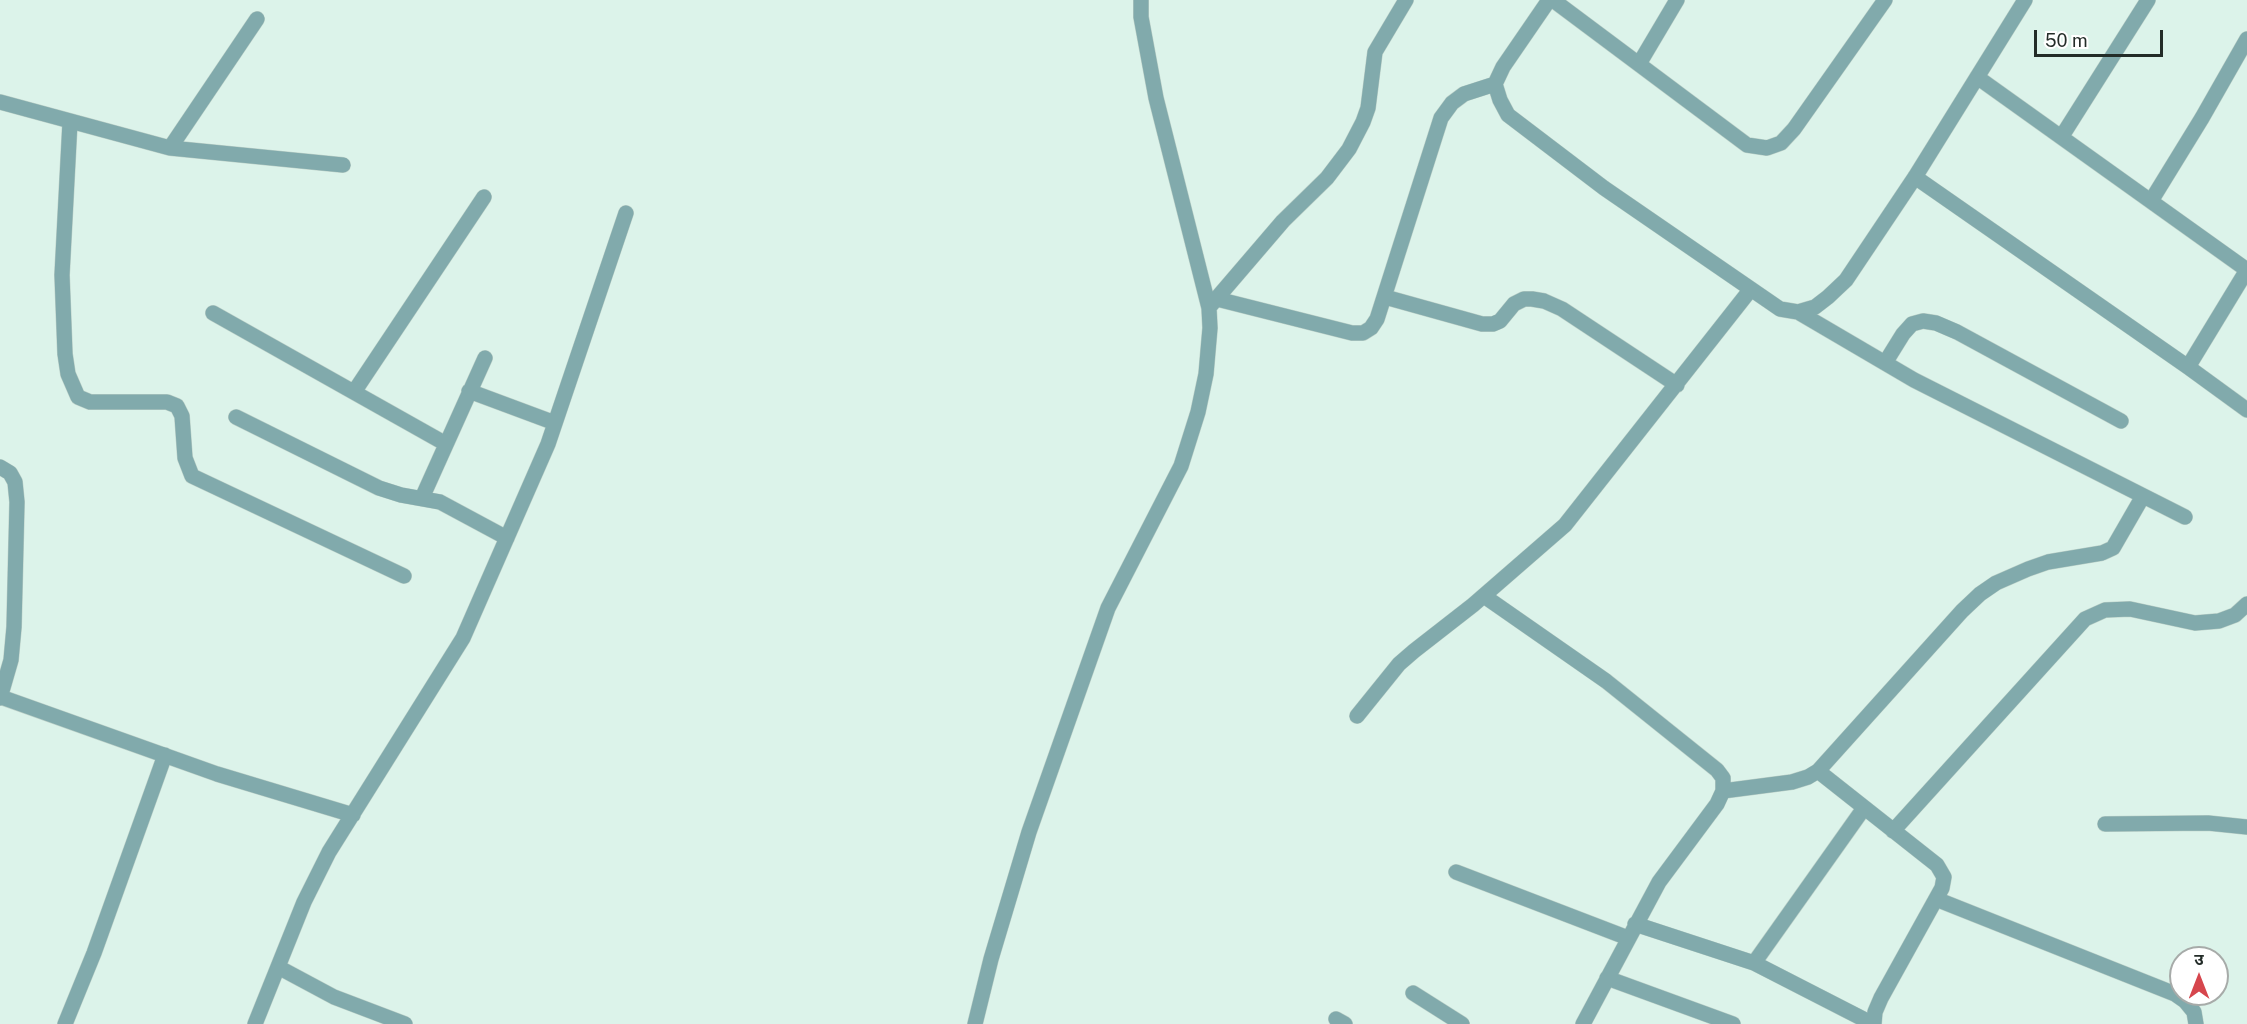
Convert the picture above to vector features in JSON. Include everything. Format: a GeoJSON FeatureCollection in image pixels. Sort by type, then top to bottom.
{"type":"FeatureCollection","features":[{"type":"Feature","properties":{"kind":"street"},"geometry":{"type":"LineString","coordinates":[[975,1024],[991,959],[1029,832],[1108,608],[1181,466],[1198,412],[1206,374],[1213,304],[1156,98],[1141,18],[1141,0]]}},
{"type":"Feature","properties":{"kind":"street"},"geometry":{"type":"LineString","coordinates":[[1213,304],[1283,221],[1327,178],[1349,149],[1368,108],[1375,52],[1406,0]]}},
{"type":"Feature","properties":{"kind":"street"},"geometry":{"type":"LineString","coordinates":[[1885,0],[1794,129],[1781,142],[1767,148],[1747,145],[1551,0],[1503,67],[1495,84],[1508,115],[1604,188],[1780,309],[1798,312],[1914,380],[2185,517]]}},
{"type":"Feature","properties":{"kind":"street"},"geometry":{"type":"LineString","coordinates":[[1639,64],[1677,0]]}},
{"type":"Feature","properties":{"kind":"street"},"geometry":{"type":"LineString","coordinates":[[1798,312],[1815,307],[1846,280],[1914,177],[2025,0]]}},
{"type":"Feature","properties":{"kind":"street"},"geometry":{"type":"LineString","coordinates":[[2062,136],[2148,0]]}},
{"type":"Feature","properties":{"kind":"street"},"geometry":{"type":"LineString","coordinates":[[170,148],[257,19]]}},
{"type":"Feature","properties":{"kind":"street"},"geometry":{"type":"LineString","coordinates":[[2151,201],[2247,39]]}},
{"type":"Feature","properties":{"kind":"street"},"geometry":{"type":"LineString","coordinates":[[1977,77],[2247,270],[2188,366]]}},
{"type":"Feature","properties":{"kind":"street"},"geometry":{"type":"LineString","coordinates":[[1213,304],[1353,333],[1363,333],[1371,328],[1377,319],[1441,118],[1452,103],[1464,94],[1495,84]]}},
{"type":"Feature","properties":{"kind":"street"},"geometry":{"type":"LineString","coordinates":[[0,102],[170,148],[343,165]]}},
{"type":"Feature","properties":{"kind":"street"},"geometry":{"type":"LineString","coordinates":[[70,122],[62,275],[65,354],[68,374],[78,397],[90,402],[167,402],[177,405],[182,416],[185,458],[192,476],[404,576]]}},
{"type":"Feature","properties":{"kind":"street"},"geometry":{"type":"LineString","coordinates":[[1914,177],[2188,366],[2247,410]]}},
{"type":"Feature","properties":{"kind":"street"},"geometry":{"type":"LineString","coordinates":[[354,392],[484,197]]}},
{"type":"Feature","properties":{"kind":"street"},"geometry":{"type":"LineString","coordinates":[[255,1024],[304,902],[329,852],[463,638],[548,444],[626,213]]}},
{"type":"Feature","properties":{"kind":"street"},"geometry":{"type":"LineString","coordinates":[[1357,716],[1399,664],[1484,596],[1565,525],[1750,289]]}},
{"type":"Feature","properties":{"kind":"street"},"geometry":{"type":"LineString","coordinates":[[1384,297],[1482,324],[1493,324],[1500,321],[1514,304],[1524,299],[1544,301],[1562,309],[1677,385]]}},
{"type":"Feature","properties":{"kind":"street"},"geometry":{"type":"LineString","coordinates":[[213,313],[446,444]]}},
{"type":"Feature","properties":{"kind":"street"},"geometry":{"type":"LineString","coordinates":[[1885,363],[1912,324],[1923,321],[1936,324],[1957,332],[2121,421]]}},
{"type":"Feature","properties":{"kind":"street"},"geometry":{"type":"LineString","coordinates":[[422,498],[485,358]]}},
{"type":"Feature","properties":{"kind":"street"},"geometry":{"type":"LineString","coordinates":[[469,392],[555,423]]}},
{"type":"Feature","properties":{"kind":"street"},"geometry":{"type":"LineString","coordinates":[[236,417],[379,488],[401,495],[440,502],[507,538]]}},
{"type":"Feature","properties":{"kind":"street"},"geometry":{"type":"LineString","coordinates":[[0,467],[10,473],[15,482],[17,502],[14,627],[11,660],[0,697],[218,774],[353,815]]}},
{"type":"Feature","properties":{"kind":"street"},"geometry":{"type":"LineString","coordinates":[[1723,791],[1792,782],[1818,771],[1962,611],[1980,594],[1996,583],[2048,562],[2102,553],[2113,548],[2143,496]]}},
{"type":"Feature","properties":{"kind":"street"},"geometry":{"type":"LineString","coordinates":[[1484,596],[1593,671],[1718,770],[1723,778],[1723,791],[1718,804],[1659,882],[1583,1024]]}},
{"type":"Feature","properties":{"kind":"street"},"geometry":{"type":"LineString","coordinates":[[1893,831],[2085,619],[2105,610],[2130,609],[2195,623],[2219,621],[2235,615],[2247,604]]}},
{"type":"Feature","properties":{"kind":"street"},"geometry":{"type":"LineString","coordinates":[[65,1024],[94,953],[165,755]]}},
{"type":"Feature","properties":{"kind":"street"},"geometry":{"type":"LineString","coordinates":[[1456,872],[1632,931],[1754,963],[1874,1024],[1875,1012],[1881,998],[1942,888],[1944,877],[1937,866],[1818,771]]}},
{"type":"Feature","properties":{"kind":"street"},"geometry":{"type":"LineString","coordinates":[[1754,963],[1864,808]]}},
{"type":"Feature","properties":{"kind":"street"},"geometry":{"type":"LineString","coordinates":[[2105,825],[2208,823],[2247,827]]}},
{"type":"Feature","properties":{"kind":"street"},"geometry":{"type":"LineString","coordinates":[[1936,899],[2175,994],[2194,1012],[2196,1024]]}},
{"type":"Feature","properties":{"kind":"street"},"geometry":{"type":"LineString","coordinates":[[278,967],[334,997],[405,1024]]}},
{"type":"Feature","properties":{"kind":"street"},"geometry":{"type":"LineString","coordinates":[[1606,978],[1733,1024]]}},
{"type":"Feature","properties":{"kind":"street"},"geometry":{"type":"LineString","coordinates":[[1413,993],[1462,1024]]}}]}
